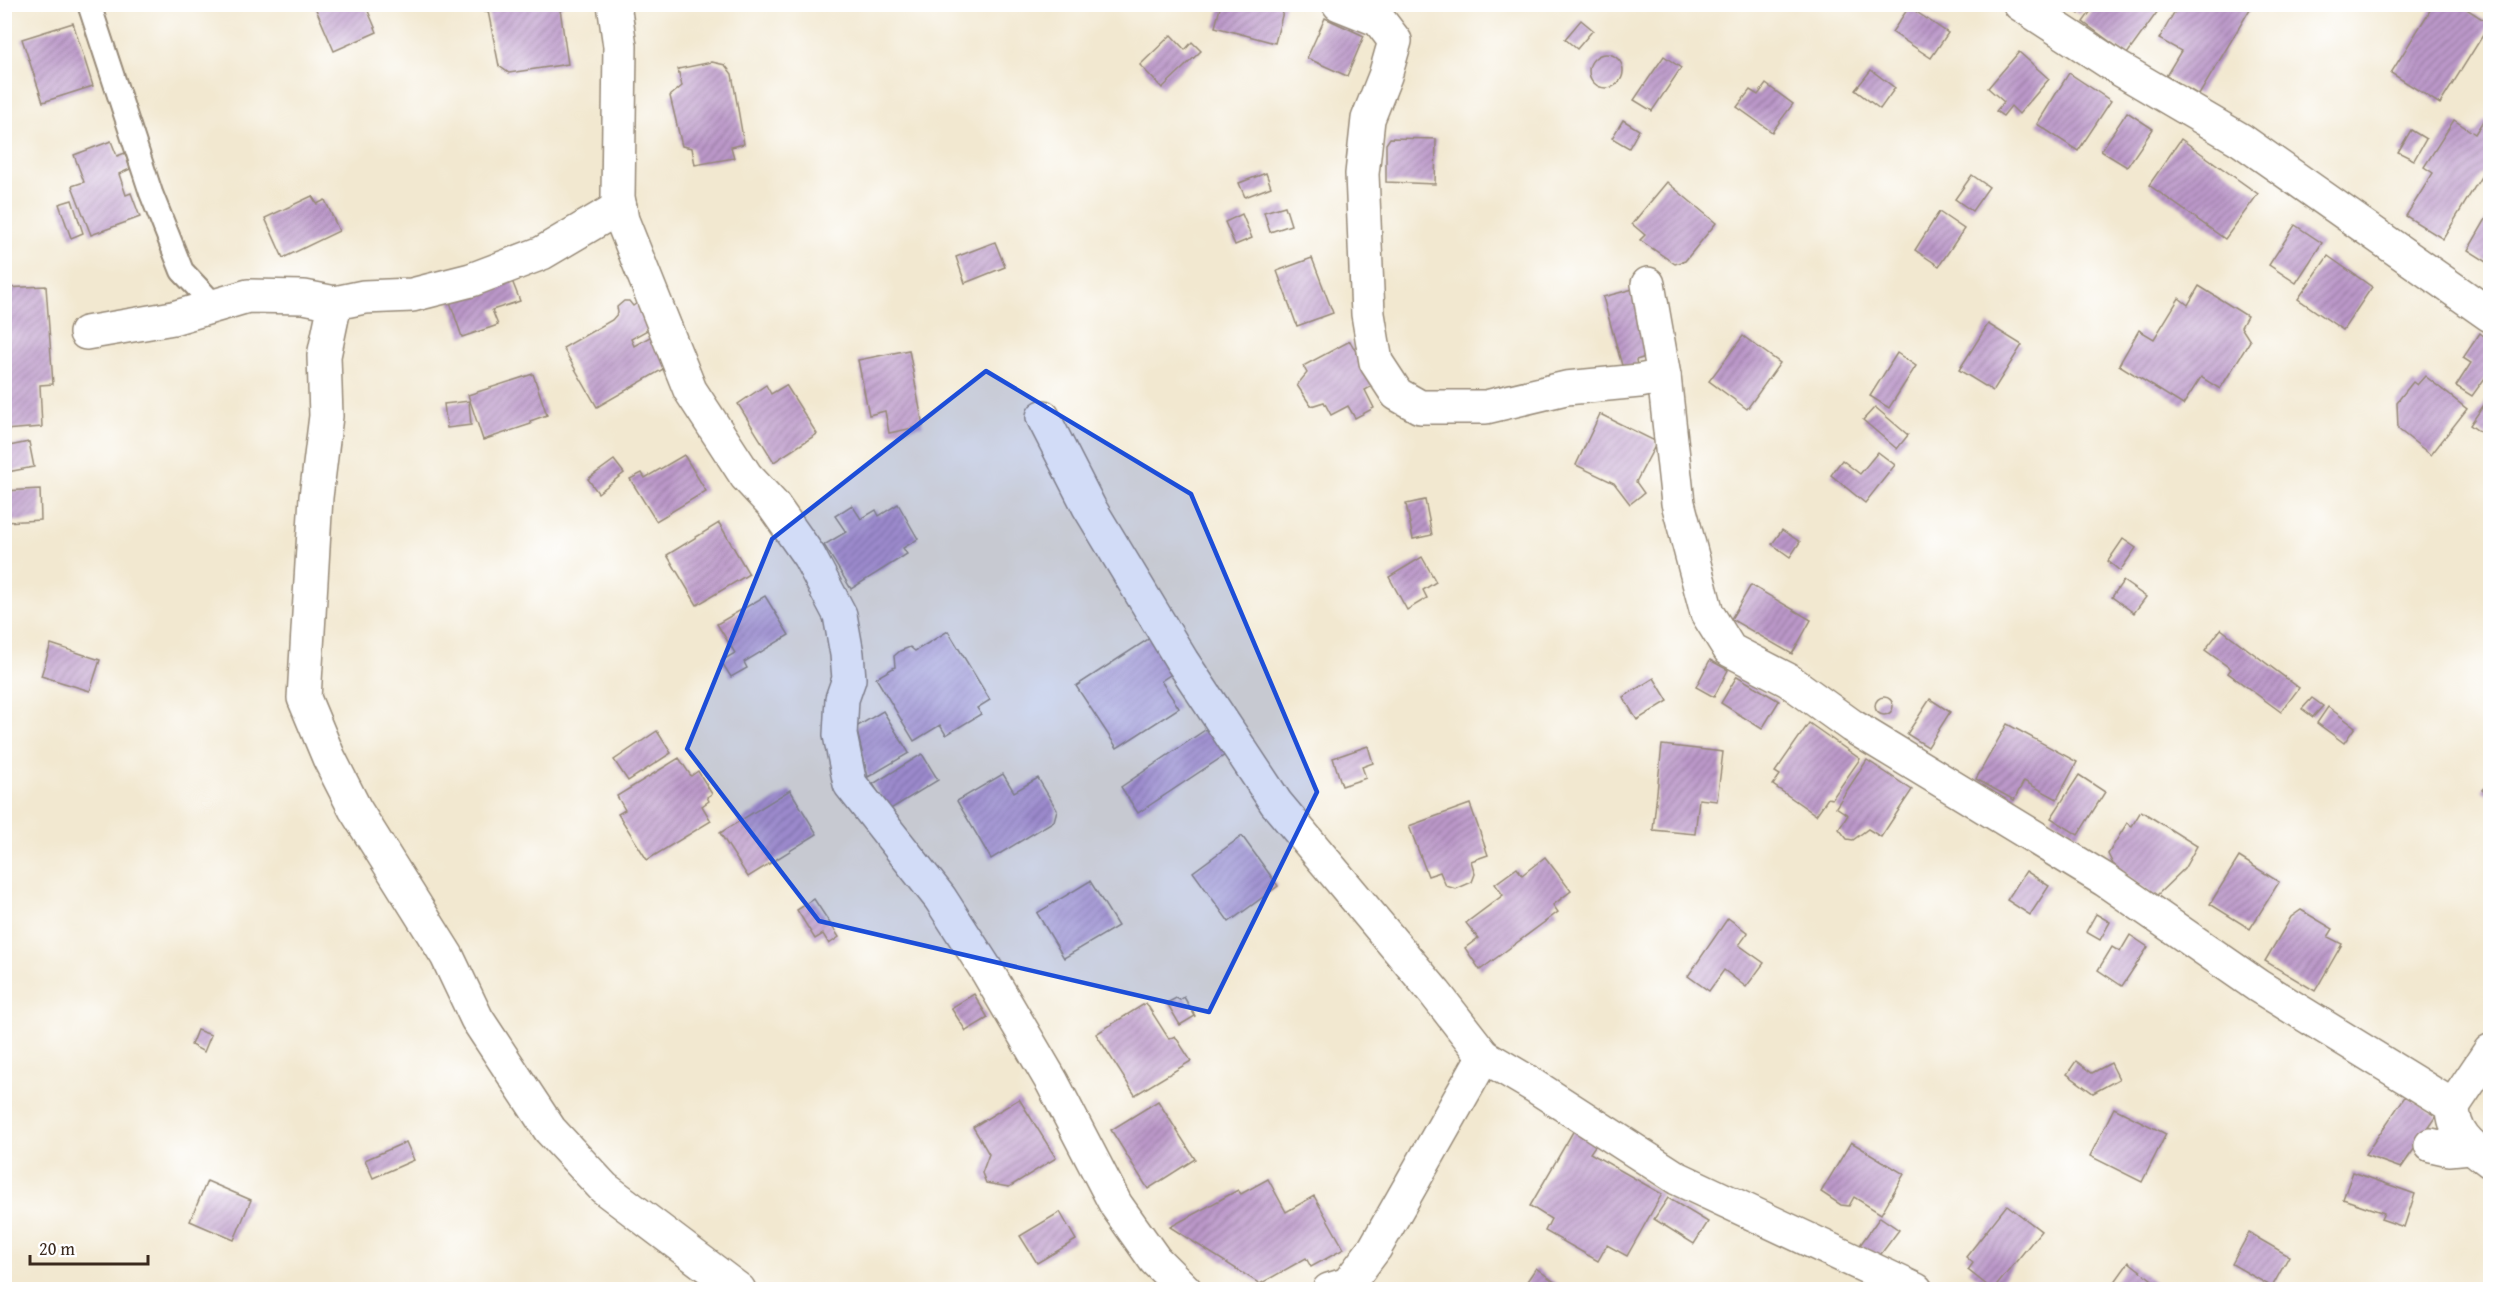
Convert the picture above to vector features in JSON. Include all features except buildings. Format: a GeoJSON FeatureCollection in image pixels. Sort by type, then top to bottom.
{"type":"FeatureCollection","features":[{"type":"Feature","properties":{"kind":"street"},"geometry":{"type":"LineString","coordinates":[[614,4],[620,46],[618,197],[622,220],[690,390],[746,476],[773,505],[809,556],[840,615],[849,679],[842,699],[840,735],[850,784],[940,898],[987,970],[1052,1082],[1116,1205],[1155,1260],[1185,1290]]}},
{"type":"Feature","properties":{"kind":"street"},"geometry":{"type":"LineString","coordinates":[[1339,4],[1379,20],[1395,41],[1385,76],[1368,119],[1362,174],[1368,314],[1376,362],[1397,394],[1420,407],[1486,407],[1566,388],[1639,381],[1664,376]]}},
{"type":"Feature","properties":{"kind":"street"},"geometry":{"type":"LineString","coordinates":[[2020,4],[2118,68],[2241,140],[2490,315]]}},
{"type":"Feature","properties":{"kind":"street"},"geometry":{"type":"LineString","coordinates":[[86,333],[173,318],[249,296],[304,297],[335,303],[364,297],[412,295],[471,280],[542,253],[620,207]]}},
{"type":"Feature","properties":{"kind":"street"},"geometry":{"type":"LineString","coordinates":[[1648,284],[1664,376],[1678,503],[1707,613],[1730,650],[1788,680],[1852,726],[2105,880],[2258,986],[2453,1106]]}},
{"type":"Feature","properties":{"kind":"street"},"geometry":{"type":"LineString","coordinates":[[335,303],[324,356],[326,416],[316,497],[304,698],[329,758],[355,809],[447,956],[477,1019],[550,1130],[604,1188],[738,1290]]}},
{"type":"Feature","properties":{"kind":"street"},"geometry":{"type":"LineString","coordinates":[[1043,417],[1089,507],[1182,660],[1276,803],[1413,966],[1484,1056],[1677,1178],[1916,1290]]}},
{"type":"Feature","properties":{"kind":"street"},"geometry":{"type":"LineString","coordinates":[[2480,1154],[2453,1122],[2453,1106],[2490,1051]]}},
{"type":"Feature","properties":{"kind":"street"},"geometry":{"type":"LineString","coordinates":[[1346,1288],[1375,1248],[1402,1203],[1484,1056]]}},
{"type":"Feature","properties":{"kind":"street"},"geometry":{"type":"LineString","coordinates":[[2431,1145],[2480,1154]]}},
{"type":"Feature","properties":{"kind":"lane"},"geometry":{"type":"LineString","coordinates":[[89,4],[151,193],[182,272],[215,306]]}},
{"type":"Feature","properties":{"kind":"highlighted area"},"geometry":{"type":"Polygon","coordinates":[[[986,371],[1191,494],[1317,792],[1209,1012],[819,921],[687,749],[772,539],[986,371]]]}}]}
